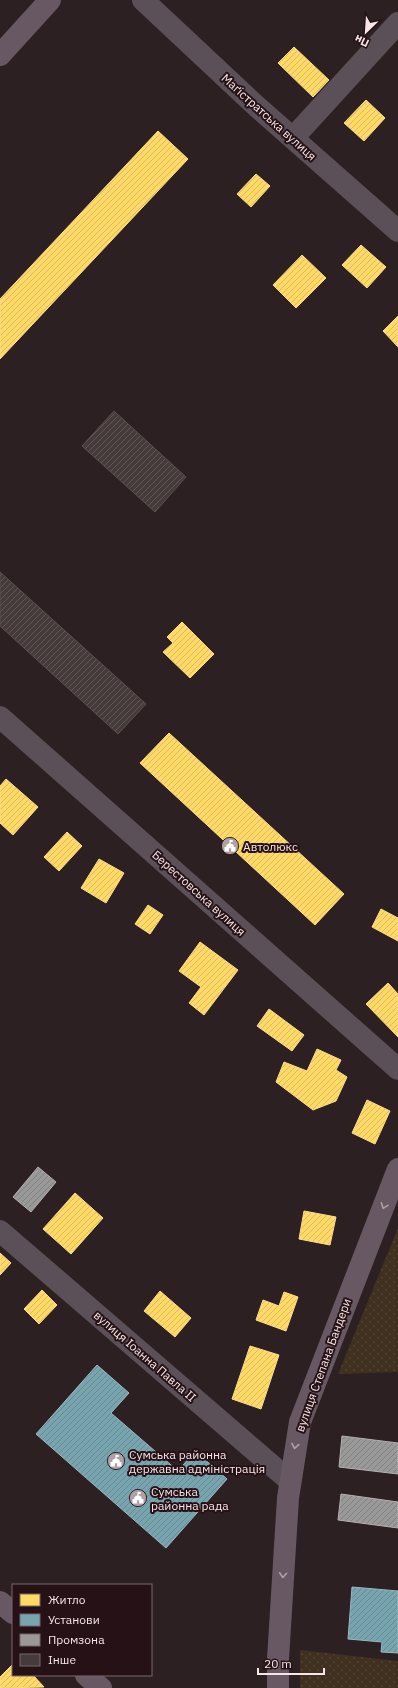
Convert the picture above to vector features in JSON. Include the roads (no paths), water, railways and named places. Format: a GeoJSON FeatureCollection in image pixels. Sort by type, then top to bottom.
{"type":"FeatureCollection","features":[{"type":"Feature","properties":{"kind":"main road"},"geometry":{"type":"LineString","coordinates":[[0,55],[50,0]]}},
{"type":"Feature","properties":{"kind":"main road","name":"вулиця Степана Бандери"},"geometry":{"type":"LineString","coordinates":[[278,1688],[278,1659],[290,1481],[300,1422],[398,1169]]}},
{"type":"Feature","properties":{"kind":"main road"},"geometry":{"type":"LineString","coordinates":[[0,1602],[12,1612]]}},
{"type":"Feature","properties":{"kind":"main road"},"geometry":{"type":"LineString","coordinates":[[87,1676],[101,1688]]}},
{"type":"Feature","properties":{"kind":"street","name":"Маґістратська вулиця"},"geometry":{"type":"LineString","coordinates":[[143,0],[293,138],[398,231]]}},
{"type":"Feature","properties":{"kind":"street"},"geometry":{"type":"LineString","coordinates":[[293,138],[398,23]]}},
{"type":"Feature","properties":{"kind":"street","name":"Берестовська вулиця"},"geometry":{"type":"LineString","coordinates":[[0,717],[398,1069]]}},
{"type":"Feature","properties":{"kind":"street","name":"вулиця Іоанна Павла II"},"geometry":{"type":"LineString","coordinates":[[0,1232],[290,1481]]}},
{"type":"Feature","properties":{"kind":"place","name":"Автолюкс"},"geometry":{"type":"Point","coordinates":[230,846]}},
{"type":"Feature","properties":{"kind":"place","name":"Сумська районна державна адміністрація"},"geometry":{"type":"Point","coordinates":[116,1461]}},
{"type":"Feature","properties":{"kind":"place","name":"Сумська районна рада"},"geometry":{"type":"Point","coordinates":[138,1498]}}]}
